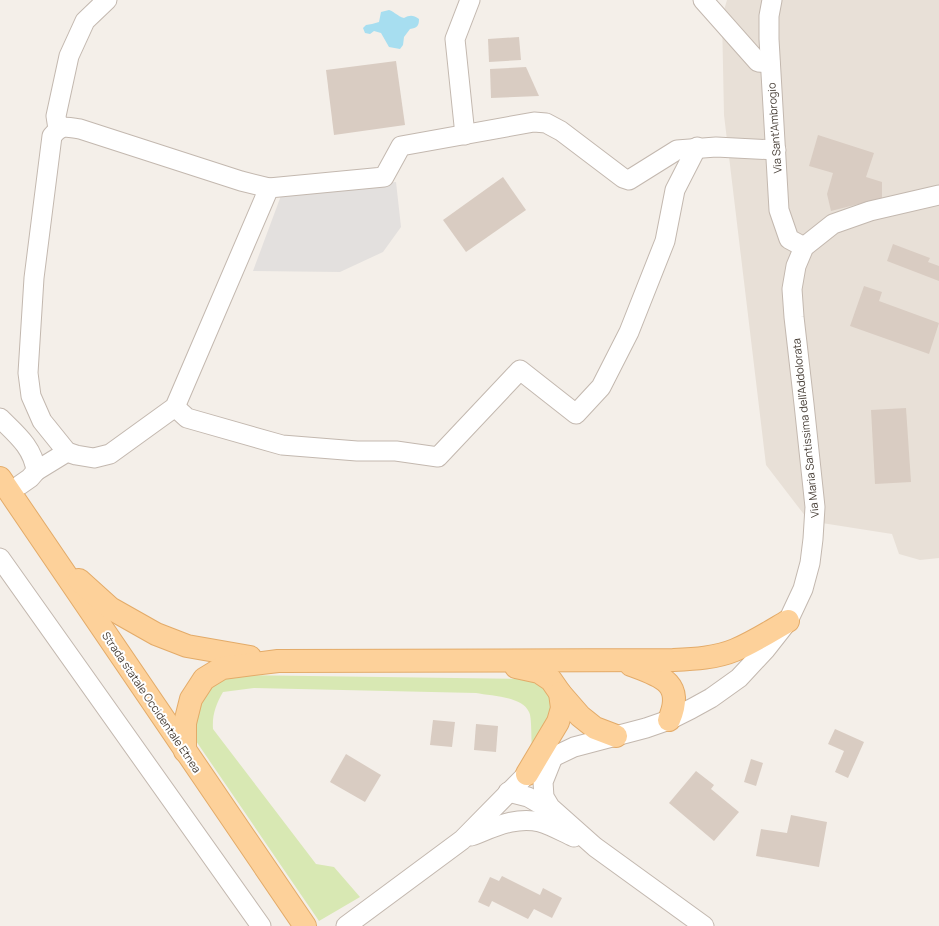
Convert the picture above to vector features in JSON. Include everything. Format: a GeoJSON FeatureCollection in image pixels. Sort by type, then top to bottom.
{"type":"FeatureCollection","features":[{"type":"Feature","properties":{"kind":"main road","name":"Strada statale Occidentale Etnea"},"geometry":{"type":"LineString","coordinates":[[10,482],[55,560],[305,926]]}},
{"type":"Feature","properties":{"kind":"main road"},"geometry":{"type":"LineString","coordinates":[[55,560],[110,608],[156,634],[187,646],[278,661]]}},
{"type":"Feature","properties":{"kind":"main road"},"geometry":{"type":"LineString","coordinates":[[185,752],[185,723],[191,699],[204,679],[222,668],[278,661],[619,661],[702,658],[734,650],[758,639],[788,621]]}},
{"type":"Feature","properties":{"kind":"main road"},"geometry":{"type":"LineString","coordinates":[[491,661],[539,672],[551,680],[580,716],[595,728],[616,736]]}},
{"type":"Feature","properties":{"kind":"main road"},"geometry":{"type":"LineString","coordinates":[[619,661],[658,675],[670,685],[675,699],[674,709],[670,720]]}},
{"type":"Feature","properties":{"kind":"main road"},"geometry":{"type":"LineString","coordinates":[[527,774],[558,722],[562,708],[560,693]]}},
{"type":"Feature","properties":{"kind":"street"},"geometry":{"type":"LineString","coordinates":[[58,129],[56,116],[69,56],[85,21],[107,0]]}},
{"type":"Feature","properties":{"kind":"street"},"geometry":{"type":"LineString","coordinates":[[465,135],[455,39],[470,0]]}},
{"type":"Feature","properties":{"kind":"street"},"geometry":{"type":"LineString","coordinates":[[703,0],[758,62],[770,63]]}},
{"type":"Feature","properties":{"kind":"street","name":"Via Sant'Ambrogio"},"geometry":{"type":"LineString","coordinates":[[772,0],[769,16],[770,63],[779,210],[789,239],[804,247]]}},
{"type":"Feature","properties":{"kind":"street"},"geometry":{"type":"LineString","coordinates":[[270,188],[175,407],[110,454],[94,458],[67,452],[42,421],[31,396],[28,373],[34,278],[52,136],[58,129],[65,126],[80,129],[234,179],[270,188],[384,177],[401,146],[534,122],[546,123],[561,131],[622,178],[630,180],[677,150],[697,147],[742,147],[776,150]]}},
{"type":"Feature","properties":{"kind":"street"},"geometry":{"type":"LineString","coordinates":[[175,407],[187,418],[282,445],[357,451],[396,451],[438,457],[520,370],[576,414],[601,387],[629,332],[665,242],[676,190],[697,147]]}},
{"type":"Feature","properties":{"kind":"street","name":"Via Maria Santissima dell'Addolorata"},"geometry":{"type":"LineString","coordinates":[[462,840],[527,774],[553,757],[574,747],[646,728],[670,720],[711,698],[739,678],[766,649],[788,621],[803,589],[810,563],[815,507],[794,317],[792,289],[796,266],[804,247],[833,224],[870,211],[939,194]]}},
{"type":"Feature","properties":{"kind":"street"},"geometry":{"type":"LineString","coordinates":[[0,418],[24,441],[35,464],[36,471]]}},
{"type":"Feature","properties":{"kind":"street"},"geometry":{"type":"LineString","coordinates":[[10,482],[30,478],[36,471],[67,452]]}},
{"type":"Feature","properties":{"kind":"street"},"geometry":{"type":"LineString","coordinates":[[0,558],[261,926]]}},
{"type":"Feature","properties":{"kind":"street"},"geometry":{"type":"LineString","coordinates":[[550,819],[550,807],[544,796],[543,782],[553,757]]}},
{"type":"Feature","properties":{"kind":"street"},"geometry":{"type":"LineString","coordinates":[[508,792],[524,813],[550,819],[595,847],[704,926]]}},
{"type":"Feature","properties":{"kind":"street"},"geometry":{"type":"LineString","coordinates":[[346,926],[462,840],[501,824],[518,821],[550,819]]}},
{"type":"Feature","properties":{"kind":"shaded area"},"geometry":{"type":"Polygon","coordinates":[[[727,0],[939,0],[939,558],[920,560],[899,554],[892,534],[809,521],[766,465],[724,115],[722,17],[727,0]]]}},
{"type":"Feature","properties":{"kind":"shaded area"},"geometry":{"type":"Polygon","coordinates":[[[396,182],[401,227],[383,252],[340,272],[253,271],[282,193],[396,182]]]}},
{"type":"Feature","properties":{"kind":"green space"},"geometry":{"type":"Polygon","coordinates":[[[235,675],[535,679],[548,689],[554,716],[532,746],[531,718],[529,712],[520,703],[498,696],[476,693],[254,688],[223,692],[215,710],[213,729],[316,864],[334,867],[360,897],[319,921],[196,741],[194,728],[200,701],[207,686],[235,675]]]}},
{"type":"Feature","properties":{"kind":"water"},"geometry":{"type":"Polygon","coordinates":[[[389,10],[404,18],[412,16],[419,19],[417,26],[410,29],[404,37],[403,45],[400,49],[389,47],[381,33],[374,31],[370,34],[365,33],[363,28],[366,25],[379,22],[381,12],[389,10]]]}},
{"type":"Feature","properties":{"kind":"building"},"geometry":{"type":"Polygon","coordinates":[[[519,37],[521,60],[489,62],[488,39],[519,37]]]}},
{"type":"Feature","properties":{"kind":"building"},"geometry":{"type":"Polygon","coordinates":[[[396,61],[405,125],[334,135],[326,70],[396,61]]]}},
{"type":"Feature","properties":{"kind":"building"},"geometry":{"type":"Polygon","coordinates":[[[526,67],[539,96],[491,98],[490,69],[526,67]]]}},
{"type":"Feature","properties":{"kind":"building"},"geometry":{"type":"Polygon","coordinates":[[[818,135],[874,153],[866,177],[882,182],[882,198],[831,211],[827,194],[833,173],[809,166],[818,135]]]}},
{"type":"Feature","properties":{"kind":"building"},"geometry":{"type":"Polygon","coordinates":[[[503,177],[526,210],[466,252],[443,220],[503,177]]]}},
{"type":"Feature","properties":{"kind":"building"},"geometry":{"type":"Polygon","coordinates":[[[893,244],[930,258],[928,262],[939,266],[939,281],[887,261],[893,244]]]}},
{"type":"Feature","properties":{"kind":"building"},"geometry":{"type":"Polygon","coordinates":[[[864,286],[882,292],[879,301],[939,323],[929,354],[850,326],[864,286]]]}},
{"type":"Feature","properties":{"kind":"building"},"geometry":{"type":"Polygon","coordinates":[[[906,408],[911,482],[875,484],[871,410],[906,408]]]}},
{"type":"Feature","properties":{"kind":"building"},"geometry":{"type":"Polygon","coordinates":[[[433,720],[455,722],[452,747],[430,745],[433,720]]]}},
{"type":"Feature","properties":{"kind":"building"},"geometry":{"type":"Polygon","coordinates":[[[476,724],[498,726],[496,752],[474,750],[476,724]]]}},
{"type":"Feature","properties":{"kind":"building"},"geometry":{"type":"Polygon","coordinates":[[[835,729],[864,742],[848,778],[835,772],[844,751],[828,744],[835,729]]]}},
{"type":"Feature","properties":{"kind":"building"},"geometry":{"type":"Polygon","coordinates":[[[346,754],[381,775],[365,802],[330,782],[346,754]]]}},
{"type":"Feature","properties":{"kind":"building"},"geometry":{"type":"Polygon","coordinates":[[[751,759],[763,763],[756,786],[744,782],[751,759]]]}},
{"type":"Feature","properties":{"kind":"building"},"geometry":{"type":"Polygon","coordinates":[[[696,771],[714,785],[711,789],[739,812],[714,841],[669,803],[696,771]]]}},
{"type":"Feature","properties":{"kind":"building"},"geometry":{"type":"Polygon","coordinates":[[[791,815],[827,822],[819,867],[756,856],[761,829],[787,833],[791,815]]]}},
{"type":"Feature","properties":{"kind":"building"},"geometry":{"type":"Polygon","coordinates":[[[502,876],[540,895],[543,888],[562,898],[552,918],[534,909],[528,919],[492,901],[489,907],[478,902],[490,877],[499,881],[502,876]]]}}]}
